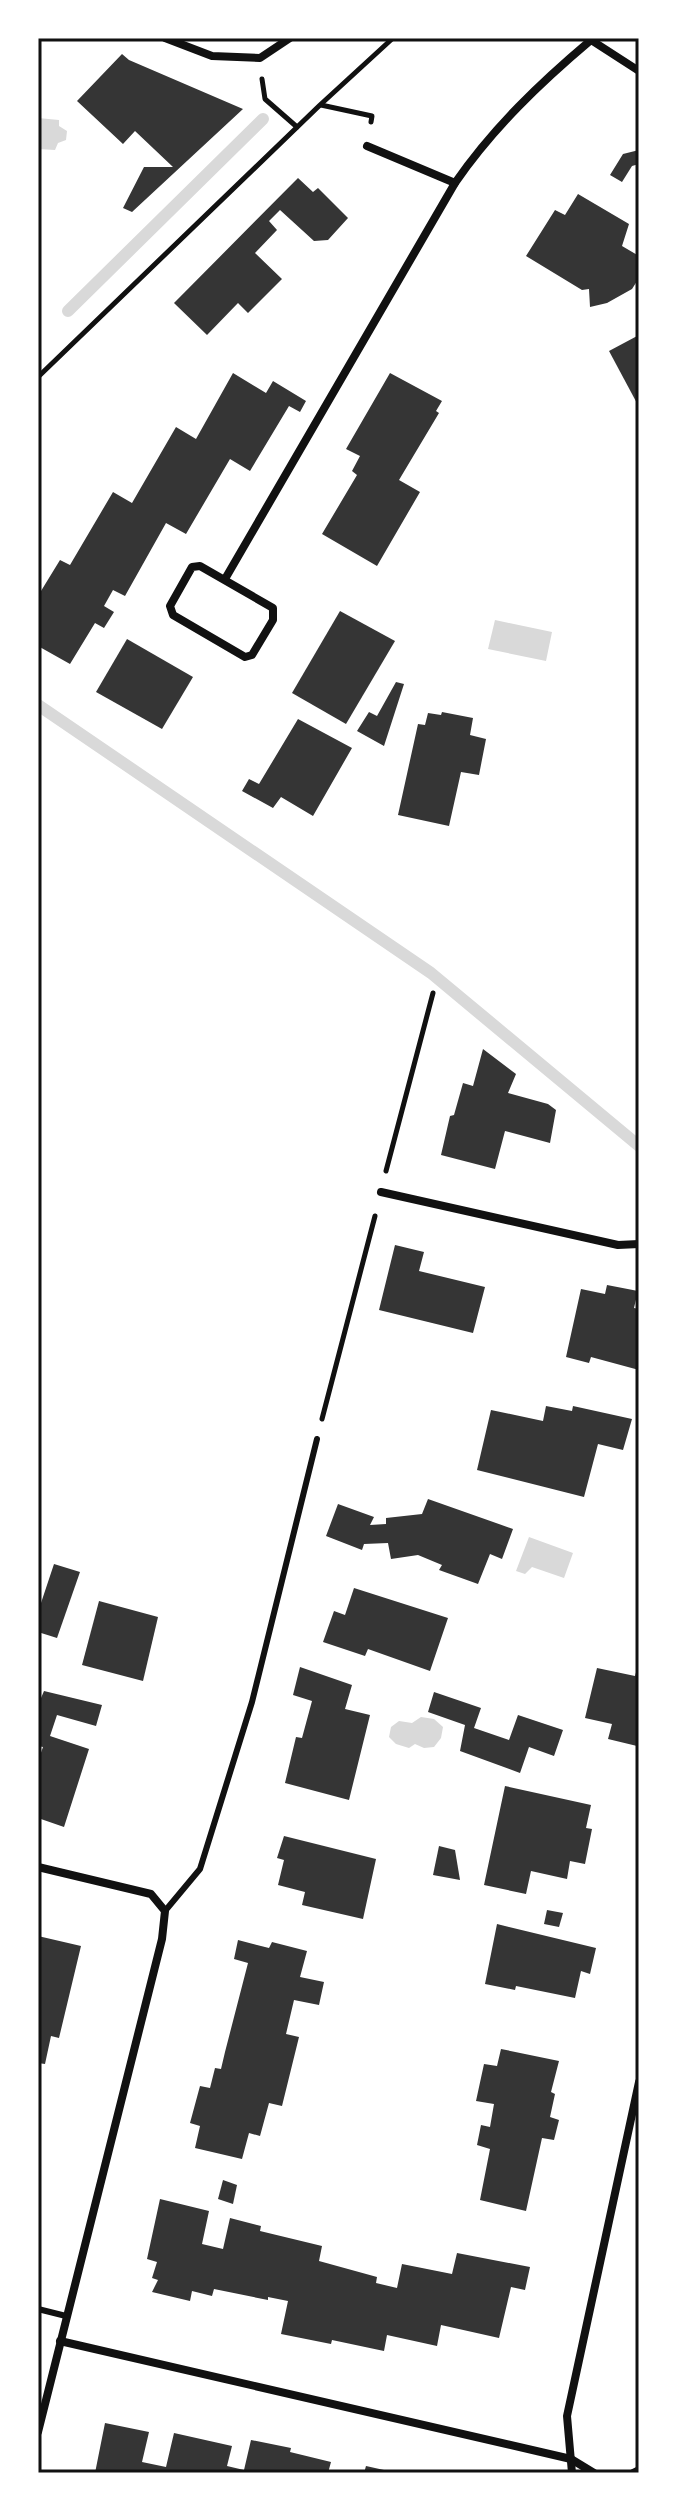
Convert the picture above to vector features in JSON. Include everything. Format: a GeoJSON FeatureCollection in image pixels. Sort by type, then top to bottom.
{"type":"FeatureCollection","features":[{"type":"Feature","properties":{"kind":"street"},"geometry":{"type":"LineString","coordinates":[[165,38],[212,56],[260,58],[290,38]]}},
{"type":"Feature","properties":{"kind":"street"},"geometry":{"type":"LineString","coordinates":[[225,579],[455,183],[482,144],[553,72],[591,39],[639,71]]}},
{"type":"Feature","properties":{"kind":"street"},"geometry":{"type":"LineString","coordinates":[[367,146],[455,183]]}},
{"type":"Feature","properties":{"kind":"street"},"geometry":{"type":"LineString","coordinates":[[200,566],[225,579],[273,608],[273,620],[252,655],[245,657],[173,615],[170,606],[192,567],[200,566]]}},
{"type":"Feature","properties":{"kind":"street"},"geometry":{"type":"LineString","coordinates":[[381,1192],[561,1234],[618,1245],[639,1244]]}},
{"type":"Feature","properties":{"kind":"street"},"geometry":{"type":"LineString","coordinates":[[38,1867],[151,1894],[165,1911],[162,1939],[38,2432]]}},
{"type":"Feature","properties":{"kind":"street"},"geometry":{"type":"LineString","coordinates":[[572,2473],[567,2416],[639,2082]]}},
{"type":"Feature","properties":{"kind":"street"},"geometry":{"type":"LineString","coordinates":[[60,2341],[571,2459],[594,2473]]}},
{"type":"Feature","properties":{"kind":"street"},"geometry":{"type":"LineString","coordinates":[[633,2473],[639,2470]]}},
{"type":"Feature","properties":{"kind":"lane"},"geometry":{"type":"LineString","coordinates":[[165,1911],[200,1869],[252,1702],[317,1439]]}},
{"type":"Feature","properties":{"kind":"lane"},"geometry":{"type":"LineString","coordinates":[[38,2309],[66,2316]]}},
{"type":"Feature","properties":{"kind":"path"},"geometry":{"type":"LineString","coordinates":[[38,377],[393,38]]}},
{"type":"Feature","properties":{"kind":"path"},"geometry":{"type":"LineString","coordinates":[[260,58],[265,99],[297,127]]}},
{"type":"Feature","properties":{"kind":"path"},"geometry":{"type":"LineString","coordinates":[[320,105],[372,116]]}},
{"type":"Feature","properties":{"kind":"path"},"geometry":{"type":"LineString","coordinates":[[317,1439],[433,993]]}},
{"type":"Feature","properties":{"kind":"shaded area"},"geometry":{"type":"Polygon","coordinates":[[[38,118],[59,120],[59,126],[67,131],[66,140],[58,143],[55,150],[38,149],[38,118]]]}},
{"type":"Feature","properties":{"kind":"shaded area"},"geometry":{"type":"Polygon","coordinates":[[[495,620],[552,632],[546,661],[488,649],[495,620]]]}},
{"type":"Feature","properties":{"kind":"shaded area"},"geometry":{"type":"Polygon","coordinates":[[[529,1537],[573,1553],[564,1578],[532,1567],[525,1574],[516,1571],[529,1537]]]}},
{"type":"Feature","properties":{"kind":"shaded area"},"geometry":{"type":"Polygon","coordinates":[[[421,1717],[434,1719],[443,1727],[441,1738],[434,1747],[424,1748],[415,1744],[409,1748],[396,1744],[389,1737],[391,1727],[399,1721],[412,1723],[421,1717]]]}},
{"type":"Feature","properties":{"kind":"building"},"geometry":{"type":"Polygon","coordinates":[[[122,54],[129,60],[243,109],[132,212],[123,208],[144,167],[173,167],[135,131],[123,144],[77,101],[122,54]]]}},
{"type":"Feature","properties":{"kind":"building"},"geometry":{"type":"Polygon","coordinates":[[[639,150],[639,164],[632,166],[622,182],[610,175],[623,154],[639,150]]]}},
{"type":"Feature","properties":{"kind":"building"},"geometry":{"type":"Polygon","coordinates":[[[298,178],[313,192],[318,188],[348,218],[328,240],[314,241],[280,210],[269,221],[277,230],[255,253],[282,279],[248,313],[238,303],[207,335],[174,303],[298,178]]]}},
{"type":"Feature","properties":{"kind":"building"},"geometry":{"type":"Polygon","coordinates":[[[578,194],[629,224],[622,246],[639,256],[639,278],[632,289],[607,303],[590,307],[589,289],[582,290],[526,256],[555,210],[565,215],[578,194]]]}},
{"type":"Feature","properties":{"kind":"building"},"geometry":{"type":"Polygon","coordinates":[[[639,335],[639,407],[609,351],[639,335]]]}},
{"type":"Feature","properties":{"kind":"building"},"geometry":{"type":"Polygon","coordinates":[[[233,373],[266,393],[273,381],[306,401],[300,412],[289,406],[250,471],[230,459],[186,534],[166,523],[125,596],[113,590],[104,606],[114,612],[104,628],[95,623],[70,664],[38,646],[38,589],[41,591],[60,560],[70,565],[113,492],[132,503],[176,427],[196,439],[233,373]]]}},
{"type":"Feature","properties":{"kind":"building"},"geometry":{"type":"Polygon","coordinates":[[[390,373],[442,401],[436,411],[439,413],[399,480],[420,492],[377,566],[322,534],[357,475],[352,471],[360,456],[346,449],[390,373]]]}},
{"type":"Feature","properties":{"kind":"building"},"geometry":{"type":"Polygon","coordinates":[[[340,611],[395,641],[346,724],[292,693],[340,611]]]}},
{"type":"Feature","properties":{"kind":"building"},"geometry":{"type":"Polygon","coordinates":[[[127,639],[193,677],[162,729],[96,692],[127,639]]]}},
{"type":"Feature","properties":{"kind":"building"},"geometry":{"type":"Polygon","coordinates":[[[396,682],[404,684],[384,746],[357,731],[369,712],[377,716],[396,682]]]}},
{"type":"Feature","properties":{"kind":"building"},"geometry":{"type":"Polygon","coordinates":[[[442,712],[473,718],[470,735],[486,739],[479,775],[461,772],[449,826],[398,815],[418,724],[425,725],[428,713],[441,715],[442,712]]]}},
{"type":"Feature","properties":{"kind":"building"},"geometry":{"type":"Polygon","coordinates":[[[298,719],[352,748],[313,816],[281,797],[273,808],[242,791],[249,779],[259,784],[298,719]]]}},
{"type":"Feature","properties":{"kind":"building"},"geometry":{"type":"Polygon","coordinates":[[[483,1049],[516,1074],[508,1093],[548,1104],[556,1110],[550,1143],[505,1131],[495,1169],[441,1155],[450,1116],[454,1115],[463,1083],[473,1086],[483,1049]]]}},
{"type":"Feature","properties":{"kind":"building"},"geometry":{"type":"Polygon","coordinates":[[[395,1245],[424,1252],[419,1271],[485,1287],[473,1333],[379,1310],[395,1245]]]}},
{"type":"Feature","properties":{"kind":"building"},"geometry":{"type":"Polygon","coordinates":[[[607,1285],[638,1291],[634,1308],[639,1309],[639,1370],[591,1357],[589,1363],[566,1357],[581,1289],[605,1294],[607,1285]]]}},
{"type":"Feature","properties":{"kind":"building"},"geometry":{"type":"Polygon","coordinates":[[[546,1406],[572,1411],[573,1406],[632,1419],[623,1450],[598,1444],[584,1497],[477,1470],[491,1410],[543,1421],[546,1406]]]}},
{"type":"Feature","properties":{"kind":"building"},"geometry":{"type":"Polygon","coordinates":[[[428,1499],[513,1529],[502,1559],[490,1554],[478,1584],[439,1570],[442,1565],[418,1555],[391,1559],[388,1543],[364,1544],[362,1550],[326,1536],[338,1504],[374,1517],[370,1525],[386,1524],[386,1518],[422,1514],[428,1499]]]}},
{"type":"Feature","properties":{"kind":"building"},"geometry":{"type":"Polygon","coordinates":[[[54,1564],[80,1572],[57,1638],[38,1632],[38,1612],[54,1564]]]}},
{"type":"Feature","properties":{"kind":"building"},"geometry":{"type":"Polygon","coordinates":[[[354,1588],[448,1618],[430,1671],[368,1649],[365,1656],[323,1642],[334,1611],[345,1615],[354,1588]]]}},
{"type":"Feature","properties":{"kind":"building"},"geometry":{"type":"Polygon","coordinates":[[[99,1601],[158,1617],[143,1681],[82,1665],[99,1601]]]}},
{"type":"Feature","properties":{"kind":"building"},"geometry":{"type":"Polygon","coordinates":[[[638,1665],[637,1746],[608,1739],[612,1724],[585,1718],[597,1668],[635,1676],[638,1665]]]}},
{"type":"Feature","properties":{"kind":"building"},"geometry":{"type":"Polygon","coordinates":[[[300,1667],[352,1685],[345,1709],[370,1715],[349,1800],[285,1783],[296,1737],[302,1738],[312,1701],[293,1695],[300,1667]]]}},
{"type":"Feature","properties":{"kind":"building"},"geometry":{"type":"Polygon","coordinates":[[[44,1691],[102,1705],[96,1726],[57,1715],[50,1736],[89,1749],[64,1827],[38,1818],[38,1761],[43,1747],[38,1746],[38,1705],[44,1691]]]}},
{"type":"Feature","properties":{"kind":"building"},"geometry":{"type":"Polygon","coordinates":[[[434,1692],[481,1708],[474,1728],[509,1740],[518,1715],[563,1730],[554,1756],[529,1747],[520,1773],[460,1751],[465,1725],[428,1712],[434,1692]]]}},
{"type":"Feature","properties":{"kind":"building"},"geometry":{"type":"Polygon","coordinates":[[[505,1786],[591,1805],[586,1828],[592,1829],[585,1864],[570,1861],[567,1879],[531,1871],[526,1894],[484,1885],[505,1786]]]}},
{"type":"Feature","properties":{"kind":"building"},"geometry":{"type":"Polygon","coordinates":[[[284,1836],[376,1859],[363,1919],[302,1905],[305,1892],[278,1885],[284,1860],[277,1858],[284,1836]]]}},
{"type":"Feature","properties":{"kind":"building"},"geometry":{"type":"Polygon","coordinates":[[[439,1846],[455,1850],[460,1880],[433,1875],[439,1846]]]}},
{"type":"Feature","properties":{"kind":"building"},"geometry":{"type":"Polygon","coordinates":[[[547,1910],[563,1913],[559,1927],[544,1924],[547,1910]]]}},
{"type":"Feature","properties":{"kind":"building"},"geometry":{"type":"Polygon","coordinates":[[[497,1924],[596,1948],[590,1974],[581,1971],[575,1998],[516,1986],[515,1990],[485,1984],[497,1924]]]}},
{"type":"Feature","properties":{"kind":"building"},"geometry":{"type":"Polygon","coordinates":[[[38,1936],[81,1946],[59,2038],[51,2036],[45,2064],[38,2063],[38,1936]]]}},
{"type":"Feature","properties":{"kind":"building"},"geometry":{"type":"Polygon","coordinates":[[[238,1940],[269,1948],[272,1942],[307,1951],[300,1977],[324,1982],[319,2005],[294,2000],[286,2034],[299,2037],[282,2106],[269,2103],[260,2136],[249,2133],[242,2159],[195,2148],[200,2126],[190,2123],[200,2086],[210,2088],[215,2068],[221,2069],[248,1963],[234,1959],[238,1940]]]}},
{"type":"Feature","properties":{"kind":"building"},"geometry":{"type":"Polygon","coordinates":[[[501,2049],[559,2061],[551,2092],[555,2094],[550,2117],[559,2120],[554,2140],[542,2138],[526,2211],[480,2200],[490,2149],[477,2145],[481,2125],[490,2127],[494,2104],[476,2101],[484,2064],[497,2066],[501,2049]]]}},
{"type":"Feature","properties":{"kind":"building"},"geometry":{"type":"Polygon","coordinates":[[[223,2180],[237,2185],[233,2204],[218,2199],[223,2180]]]}},
{"type":"Feature","properties":{"kind":"building"},"geometry":{"type":"Polygon","coordinates":[[[160,2199],[209,2211],[202,2244],[223,2249],[230,2218],[261,2226],[260,2231],[322,2246],[319,2261],[377,2277],[376,2283],[397,2288],[402,2264],[452,2274],[457,2253],[530,2267],[525,2290],[511,2287],[499,2338],[441,2325],[437,2346],[387,2335],[384,2351],[332,2340],[331,2344],[281,2334],[288,2301],[214,2289],[212,2296],[192,2291],[190,2301],[152,2292],[158,2280],[152,2278],[157,2262],[147,2259],[160,2199]]]}},
{"type":"Feature","properties":{"kind":"building"},"geometry":{"type":"Polygon","coordinates":[[[105,2423],[149,2432],[142,2462],[166,2467],[174,2433],[232,2446],[227,2466],[244,2470],[251,2440],[291,2448],[290,2452],[331,2462],[328,2473],[95,2473],[105,2423]]]}},
{"type":"Feature","properties":{"kind":"building"},"geometry":{"type":"Polygon","coordinates":[[[366,2466],[393,2472],[393,2473],[364,2473],[366,2466]]]}},
{"type":"Feature","properties":{"kind":"waterway"},"geometry":{"type":"LineString","coordinates":[[68,311],[263,119]]}},
{"type":"Feature","properties":{"kind":"waterway"},"geometry":{"type":"LineString","coordinates":[[38,705],[431,973],[639,1146]]}}]}
